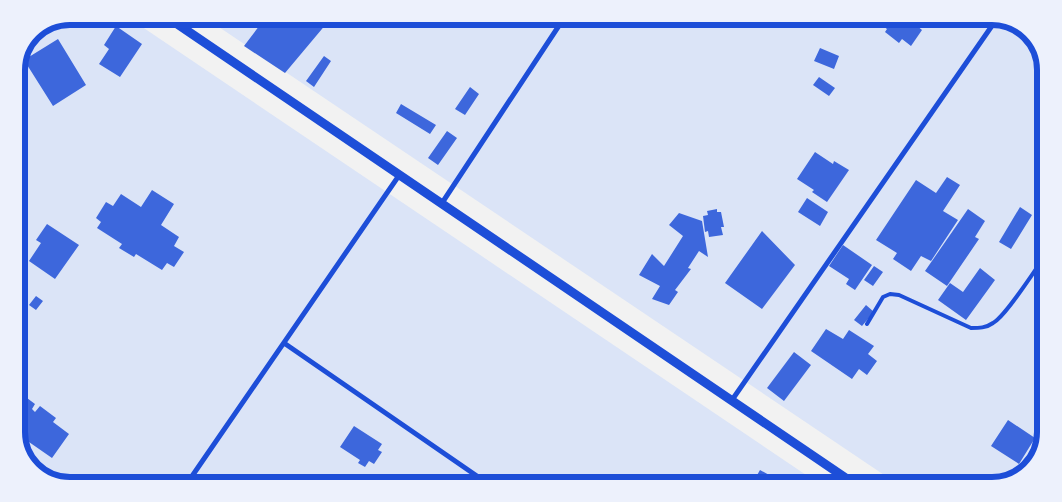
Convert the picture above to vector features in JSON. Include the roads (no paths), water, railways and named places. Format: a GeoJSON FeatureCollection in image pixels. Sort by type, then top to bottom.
{"type":"FeatureCollection","features":[{"type":"Feature","properties":{"kind":"street"},"geometry":{"type":"LineString","coordinates":[[179,25],[844,477]]}},
{"type":"Feature","properties":{"kind":"street"},"geometry":{"type":"LineString","coordinates":[[442,203],[559,25]]}},
{"type":"Feature","properties":{"kind":"street"},"geometry":{"type":"LineString","coordinates":[[732,400],[992,25]]}},
{"type":"Feature","properties":{"kind":"street"},"geometry":{"type":"LineString","coordinates":[[191,477],[400,174]]}},
{"type":"Feature","properties":{"kind":"street"},"geometry":{"type":"LineString","coordinates":[[284,343],[477,477]]}},
{"type":"Feature","properties":{"kind":"lane"},"geometry":{"type":"LineString","coordinates":[[867,324],[883,297],[890,294],[899,295],[971,328],[983,328],[995,323],[1037,268]]}}]}
